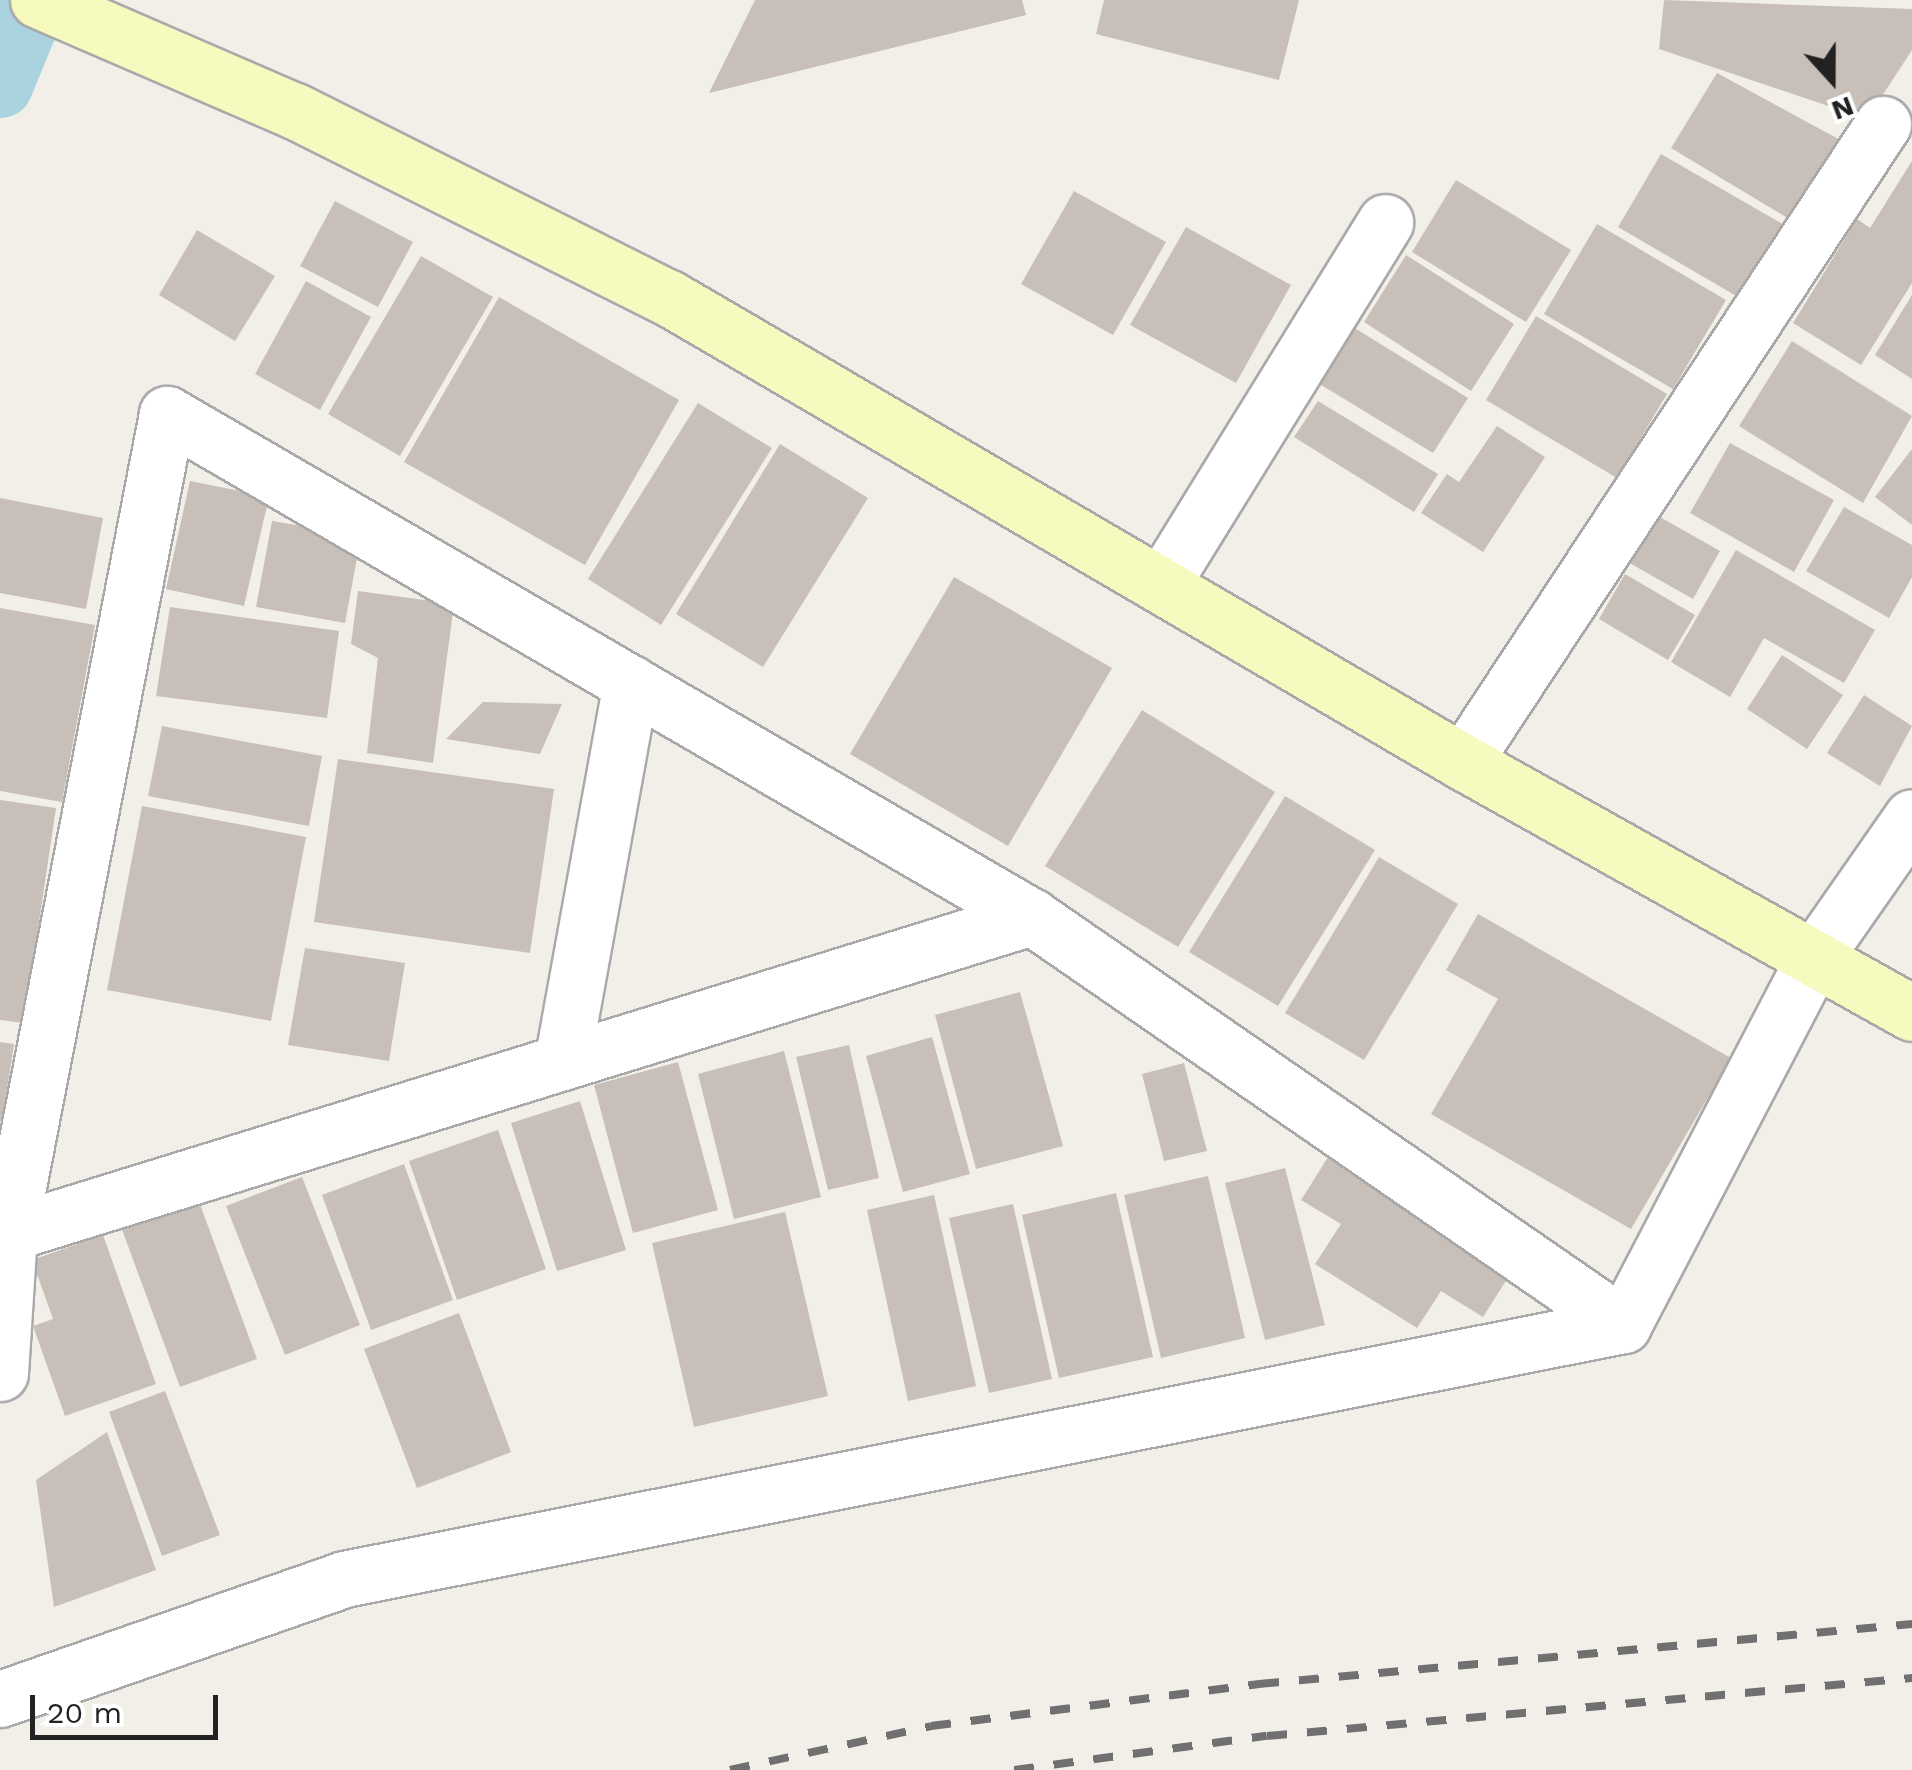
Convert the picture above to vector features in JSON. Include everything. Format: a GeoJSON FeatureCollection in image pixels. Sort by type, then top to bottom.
{"type":"FeatureCollection","features":[{"type":"Feature","properties":{"kind":"main road"},"geometry":{"type":"LineString","coordinates":[[38,0],[295,111],[669,298],[1163,582],[1463,762],[1912,1013]]}},
{"type":"Feature","properties":{"kind":"street"},"geometry":{"type":"LineString","coordinates":[[1463,762],[1883,124]]}},
{"type":"Feature","properties":{"kind":"street"},"geometry":{"type":"LineString","coordinates":[[1163,582],[1385,222]]}},
{"type":"Feature","properties":{"kind":"street"},"geometry":{"type":"LineString","coordinates":[[0,1372],[9,1233],[167,414],[1032,917],[1623,1324]]}},
{"type":"Feature","properties":{"kind":"street"},"geometry":{"type":"LineString","coordinates":[[562,1062],[630,684]]}},
{"type":"Feature","properties":{"kind":"street"},"geometry":{"type":"LineString","coordinates":[[1623,1324],[1815,956],[1912,816]]}},
{"type":"Feature","properties":{"kind":"street"},"geometry":{"type":"LineString","coordinates":[[9,1233],[1032,917]]}},
{"type":"Feature","properties":{"kind":"street"},"geometry":{"type":"LineString","coordinates":[[0,1698],[344,1579],[1623,1324]]}},
{"type":"Feature","properties":{"kind":"building"},"geometry":{"type":"Polygon","coordinates":[[[755,0],[1022,0],[1026,15],[709,93],[755,0]]]}},
{"type":"Feature","properties":{"kind":"building"},"geometry":{"type":"Polygon","coordinates":[[[1104,0],[1299,0],[1279,80],[1096,34],[1104,0]]]}},
{"type":"Feature","properties":{"kind":"building"},"geometry":{"type":"Polygon","coordinates":[[[1664,0],[1912,9],[1912,50],[1867,119],[1659,49],[1664,0]]]}},
{"type":"Feature","properties":{"kind":"building"},"geometry":{"type":"Polygon","coordinates":[[[1717,73],[1844,142],[1794,222],[1671,148],[1717,73]]]}},
{"type":"Feature","properties":{"kind":"building"},"geometry":{"type":"Polygon","coordinates":[[[1661,154],[1793,230],[1750,304],[1618,227],[1661,154]]]}},
{"type":"Feature","properties":{"kind":"building"},"geometry":{"type":"Polygon","coordinates":[[[1912,161],[1912,283],[1861,365],[1793,323],[1857,219],[1870,228],[1912,161]]]}},
{"type":"Feature","properties":{"kind":"building"},"geometry":{"type":"Polygon","coordinates":[[[1456,180],[1571,250],[1526,322],[1412,252],[1456,180]]]}},
{"type":"Feature","properties":{"kind":"building"},"geometry":{"type":"Polygon","coordinates":[[[1074,191],[1166,242],[1113,335],[1021,284],[1074,191]]]}},
{"type":"Feature","properties":{"kind":"building"},"geometry":{"type":"Polygon","coordinates":[[[335,201],[413,242],[378,307],[300,266],[335,201]]]}},
{"type":"Feature","properties":{"kind":"building"},"geometry":{"type":"Polygon","coordinates":[[[1597,224],[1726,300],[1673,389],[1544,314],[1597,224]]]}},
{"type":"Feature","properties":{"kind":"building"},"geometry":{"type":"Polygon","coordinates":[[[1186,227],[1291,285],[1236,383],[1130,325],[1186,227]]]}},
{"type":"Feature","properties":{"kind":"building"},"geometry":{"type":"Polygon","coordinates":[[[197,230],[275,276],[235,341],[159,295],[197,230]]]}},
{"type":"Feature","properties":{"kind":"building"},"geometry":{"type":"Polygon","coordinates":[[[1406,255],[1514,324],[1471,391],[1364,322],[1406,255]]]}},
{"type":"Feature","properties":{"kind":"building"},"geometry":{"type":"Polygon","coordinates":[[[421,256],[493,297],[400,456],[328,414],[421,256]]]}},
{"type":"Feature","properties":{"kind":"building"},"geometry":{"type":"Polygon","coordinates":[[[306,281],[371,317],[320,410],[255,374],[306,281]]]}},
{"type":"Feature","properties":{"kind":"building"},"geometry":{"type":"Polygon","coordinates":[[[1912,295],[1912,379],[1875,355],[1912,295]]]}},
{"type":"Feature","properties":{"kind":"building"},"geometry":{"type":"Polygon","coordinates":[[[499,297],[679,400],[585,565],[404,462],[499,297]]]}},
{"type":"Feature","properties":{"kind":"building"},"geometry":{"type":"Polygon","coordinates":[[[1536,316],[1667,394],[1617,478],[1486,400],[1536,316]]]}},
{"type":"Feature","properties":{"kind":"building"},"geometry":{"type":"Polygon","coordinates":[[[1353,327],[1468,398],[1433,453],[1318,383],[1353,327]]]}},
{"type":"Feature","properties":{"kind":"building"},"geometry":{"type":"Polygon","coordinates":[[[1792,341],[1912,416],[1863,503],[1739,426],[1792,341]]]}},
{"type":"Feature","properties":{"kind":"building"},"geometry":{"type":"Polygon","coordinates":[[[1318,401],[1438,474],[1414,512],[1294,437],[1318,401]]]}},
{"type":"Feature","properties":{"kind":"building"},"geometry":{"type":"Polygon","coordinates":[[[698,403],[772,448],[661,625],[588,579],[698,403]]]}},
{"type":"Feature","properties":{"kind":"building"},"geometry":{"type":"Polygon","coordinates":[[[1497,426],[1545,457],[1483,552],[1421,513],[1447,474],[1459,482],[1497,426]]]}},
{"type":"Feature","properties":{"kind":"building"},"geometry":{"type":"Polygon","coordinates":[[[1730,443],[1834,500],[1794,572],[1690,513],[1730,443]]]}},
{"type":"Feature","properties":{"kind":"building"},"geometry":{"type":"Polygon","coordinates":[[[780,444],[868,498],[763,667],[676,614],[780,444]]]}},
{"type":"Feature","properties":{"kind":"building"},"geometry":{"type":"Polygon","coordinates":[[[1912,449],[1912,525],[1875,497],[1912,449]]]}},
{"type":"Feature","properties":{"kind":"building"},"geometry":{"type":"Polygon","coordinates":[[[190,481],[269,497],[244,606],[166,589],[190,481]]]}},
{"type":"Feature","properties":{"kind":"building"},"geometry":{"type":"Polygon","coordinates":[[[0,498],[103,518],[86,609],[0,593],[0,498]]]}},
{"type":"Feature","properties":{"kind":"building"},"geometry":{"type":"Polygon","coordinates":[[[1844,507],[1912,545],[1912,577],[1889,618],[1806,571],[1844,507]]]}},
{"type":"Feature","properties":{"kind":"building"},"geometry":{"type":"Polygon","coordinates":[[[1653,513],[1720,551],[1693,599],[1626,561],[1653,513]]]}},
{"type":"Feature","properties":{"kind":"building"},"geometry":{"type":"Polygon","coordinates":[[[272,521],[361,536],[345,623],[256,607],[272,521]]]}},
{"type":"Feature","properties":{"kind":"building"},"geometry":{"type":"Polygon","coordinates":[[[1736,550],[1875,630],[1844,683],[1764,638],[1730,697],[1671,662],[1736,550]]]}},
{"type":"Feature","properties":{"kind":"building"},"geometry":{"type":"Polygon","coordinates":[[[1625,574],[1695,615],[1668,660],[1599,619],[1625,574]]]}},
{"type":"Feature","properties":{"kind":"building"},"geometry":{"type":"Polygon","coordinates":[[[954,577],[1112,668],[1008,846],[850,754],[954,577]]]}},
{"type":"Feature","properties":{"kind":"building"},"geometry":{"type":"Polygon","coordinates":[[[358,591],[454,604],[433,763],[367,753],[378,658],[351,644],[358,591]]]}},
{"type":"Feature","properties":{"kind":"building"},"geometry":{"type":"Polygon","coordinates":[[[170,607],[339,631],[327,718],[156,696],[170,607]]]}},
{"type":"Feature","properties":{"kind":"building"},"geometry":{"type":"Polygon","coordinates":[[[0,608],[95,625],[62,802],[0,791],[0,608]]]}},
{"type":"Feature","properties":{"kind":"building"},"geometry":{"type":"Polygon","coordinates":[[[1782,655],[1843,695],[1807,749],[1747,709],[1782,655]]]}},
{"type":"Feature","properties":{"kind":"building"},"geometry":{"type":"Polygon","coordinates":[[[1864,695],[1912,726],[1880,786],[1827,753],[1864,695]]]}},
{"type":"Feature","properties":{"kind":"building"},"geometry":{"type":"Polygon","coordinates":[[[483,702],[562,704],[540,754],[446,739],[483,702]]]}},
{"type":"Feature","properties":{"kind":"building"},"geometry":{"type":"Polygon","coordinates":[[[1142,710],[1275,792],[1178,947],[1045,866],[1142,710]]]}},
{"type":"Feature","properties":{"kind":"building"},"geometry":{"type":"Polygon","coordinates":[[[162,726],[322,756],[309,826],[148,796],[162,726]]]}},
{"type":"Feature","properties":{"kind":"building"},"geometry":{"type":"Polygon","coordinates":[[[338,759],[554,789],[530,953],[314,922],[338,759]]]}},
{"type":"Feature","properties":{"kind":"building"},"geometry":{"type":"Polygon","coordinates":[[[1285,796],[1375,850],[1278,1006],[1189,952],[1285,796]]]}},
{"type":"Feature","properties":{"kind":"building"},"geometry":{"type":"Polygon","coordinates":[[[0,800],[56,808],[24,1023],[0,1020],[0,800]]]}},
{"type":"Feature","properties":{"kind":"building"},"geometry":{"type":"Polygon","coordinates":[[[142,806],[306,837],[271,1021],[107,990],[142,806]]]}},
{"type":"Feature","properties":{"kind":"building"},"geometry":{"type":"Polygon","coordinates":[[[1379,857],[1458,904],[1364,1060],[1285,1013],[1379,857]]]}},
{"type":"Feature","properties":{"kind":"building"},"geometry":{"type":"Polygon","coordinates":[[[1478,914],[1731,1058],[1631,1229],[1431,1114],[1498,999],[1446,970],[1478,914]]]}},
{"type":"Feature","properties":{"kind":"building"},"geometry":{"type":"Polygon","coordinates":[[[305,948],[405,963],[389,1061],[288,1045],[305,948]]]}},
{"type":"Feature","properties":{"kind":"building"},"geometry":{"type":"Polygon","coordinates":[[[1020,992],[1063,1146],[976,1169],[935,1015],[1020,992]]]}},
{"type":"Feature","properties":{"kind":"building"},"geometry":{"type":"Polygon","coordinates":[[[932,1037],[970,1174],[903,1192],[866,1056],[932,1037]]]}},
{"type":"Feature","properties":{"kind":"building"},"geometry":{"type":"Polygon","coordinates":[[[0,1042],[14,1044],[2,1121],[0,1121],[0,1042]]]}},
{"type":"Feature","properties":{"kind":"building"},"geometry":{"type":"Polygon","coordinates":[[[849,1045],[879,1178],[828,1190],[796,1057],[849,1045]]]}},
{"type":"Feature","properties":{"kind":"building"},"geometry":{"type":"Polygon","coordinates":[[[784,1051],[821,1197],[734,1219],[698,1074],[784,1051]]]}},
{"type":"Feature","properties":{"kind":"building"},"geometry":{"type":"Polygon","coordinates":[[[678,1062],[718,1210],[633,1233],[594,1085],[678,1062]]]}},
{"type":"Feature","properties":{"kind":"building"},"geometry":{"type":"Polygon","coordinates":[[[1184,1063],[1207,1151],[1164,1161],[1142,1074],[1184,1063]]]}},
{"type":"Feature","properties":{"kind":"building"},"geometry":{"type":"Polygon","coordinates":[[[580,1101],[626,1250],[557,1271],[511,1123],[580,1101]]]}},
{"type":"Feature","properties":{"kind":"building"},"geometry":{"type":"Polygon","coordinates":[[[498,1130],[546,1269],[457,1300],[409,1161],[498,1130]]]}},
{"type":"Feature","properties":{"kind":"building"},"geometry":{"type":"Polygon","coordinates":[[[1330,1154],[1514,1268],[1483,1317],[1441,1291],[1417,1328],[1315,1264],[1341,1224],[1301,1200],[1330,1154]]]}},
{"type":"Feature","properties":{"kind":"building"},"geometry":{"type":"Polygon","coordinates":[[[404,1164],[453,1300],[371,1330],[322,1195],[404,1164]]]}},
{"type":"Feature","properties":{"kind":"building"},"geometry":{"type":"Polygon","coordinates":[[[1285,1168],[1325,1325],[1265,1340],[1225,1183],[1285,1168]]]}},
{"type":"Feature","properties":{"kind":"building"},"geometry":{"type":"Polygon","coordinates":[[[1208,1176],[1245,1338],[1161,1358],[1124,1195],[1208,1176]]]}},
{"type":"Feature","properties":{"kind":"building"},"geometry":{"type":"Polygon","coordinates":[[[302,1177],[360,1325],[285,1355],[226,1206],[302,1177]]]}},
{"type":"Feature","properties":{"kind":"building"},"geometry":{"type":"Polygon","coordinates":[[[194,1188],[257,1359],[180,1387],[117,1216],[194,1188]]]}},
{"type":"Feature","properties":{"kind":"building"},"geometry":{"type":"Polygon","coordinates":[[[1116,1193],[1153,1357],[1059,1378],[1022,1215],[1116,1193]]]}},
{"type":"Feature","properties":{"kind":"building"},"geometry":{"type":"Polygon","coordinates":[[[934,1195],[976,1386],[908,1401],[867,1210],[934,1195]]]}},
{"type":"Feature","properties":{"kind":"building"},"geometry":{"type":"Polygon","coordinates":[[[1013,1204],[1052,1379],[989,1393],[949,1218],[1013,1204]]]}},
{"type":"Feature","properties":{"kind":"building"},"geometry":{"type":"Polygon","coordinates":[[[785,1212],[828,1396],[694,1427],[652,1243],[785,1212]]]}},
{"type":"Feature","properties":{"kind":"building"},"geometry":{"type":"Polygon","coordinates":[[[103,1235],[156,1384],[65,1416],[33,1326],[53,1319],[32,1260],[103,1235]]]}},
{"type":"Feature","properties":{"kind":"building"},"geometry":{"type":"Polygon","coordinates":[[[459,1313],[511,1452],[417,1488],[364,1349],[459,1313]]]}},
{"type":"Feature","properties":{"kind":"building"},"geometry":{"type":"Polygon","coordinates":[[[165,1391],[220,1535],[162,1556],[109,1412],[165,1391]]]}},
{"type":"Feature","properties":{"kind":"building"},"geometry":{"type":"Polygon","coordinates":[[[107,1432],[156,1570],[54,1607],[36,1480],[107,1432]]]}},
{"type":"Feature","properties":{"kind":"waterway"},"geometry":{"type":"LineString","coordinates":[[0,85],[35,0]]}},
{"type":"Feature","properties":{"kind":"railway"},"geometry":{"type":"LineString","coordinates":[[730,1770],[931,1726],[1259,1684],[1912,1624]]}},
{"type":"Feature","properties":{"kind":"railway"},"geometry":{"type":"LineString","coordinates":[[1014,1770],[1267,1736],[1912,1678]]}}]}
